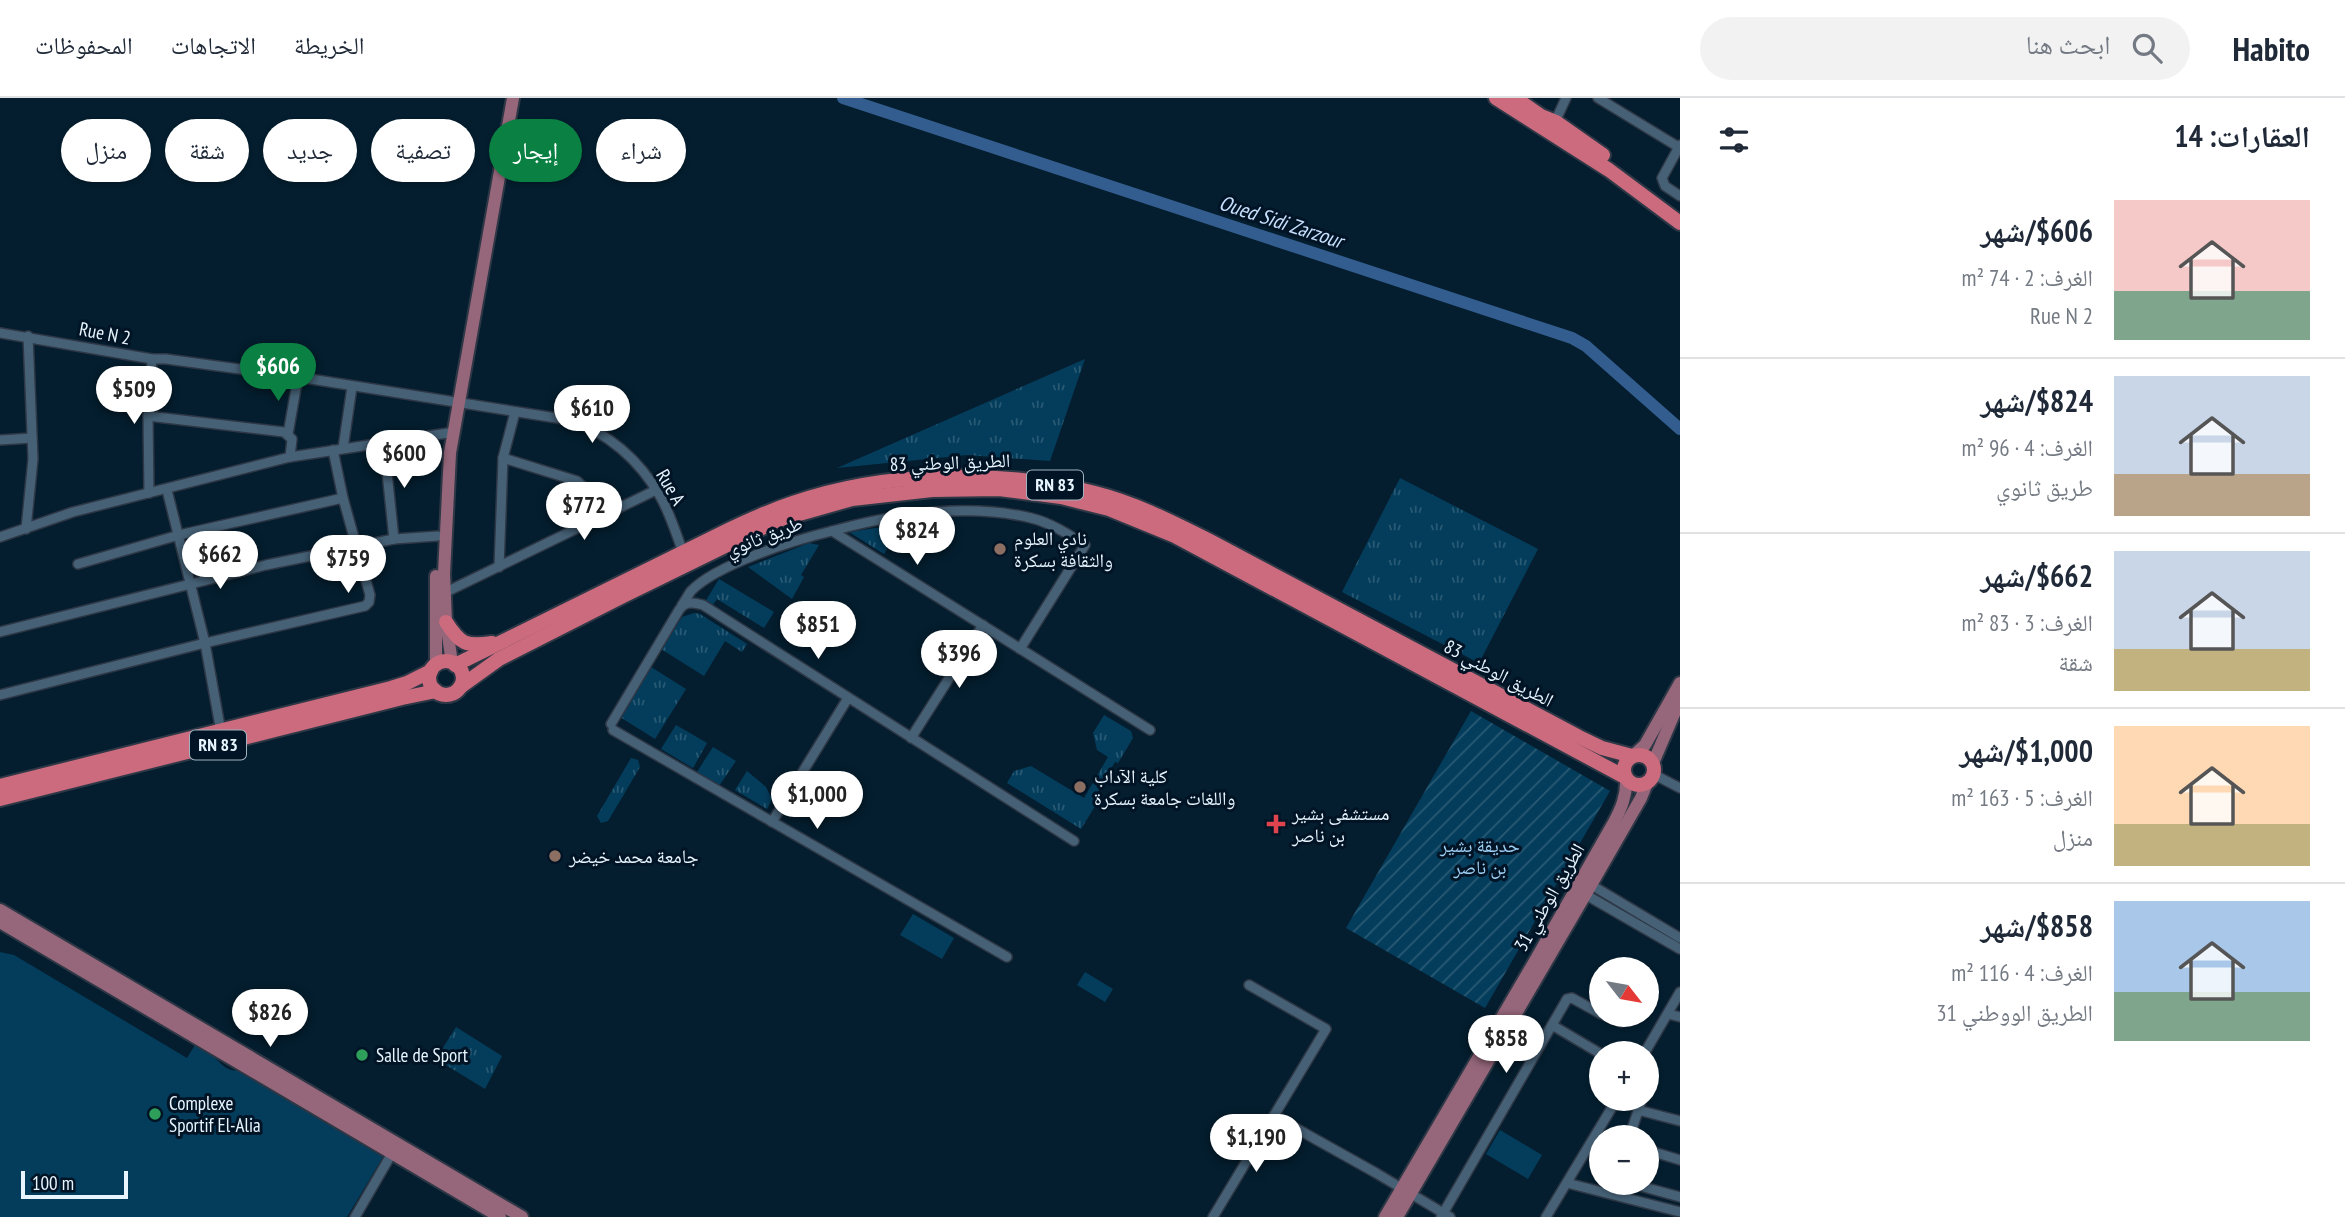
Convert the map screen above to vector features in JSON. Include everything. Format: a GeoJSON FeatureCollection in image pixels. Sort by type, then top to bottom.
{"type":"FeatureCollection","features":[{"type":"Feature","properties":{"kind":"highway"},"geometry":{"type":"LineString","coordinates":[[1496,98],[1553,127],[1680,212]]}},
{"type":"Feature","properties":{"kind":"highway"},"geometry":{"type":"LineString","coordinates":[[1515,98],[1680,223]]}},
{"type":"Feature","properties":{"kind":"highway","name":"الطريق الوطني 83"},"geometry":{"type":"LineString","coordinates":[[453,664],[474,657],[500,641],[755,517],[795,502],[863,486],[927,478],[967,477],[1045,483],[1096,493],[1136,506],[1174,523],[1552,723],[1602,748],[1633,756]]}},
{"type":"Feature","properties":{"kind":"highway","name":"الطريق الوطني 83"},"geometry":{"type":"LineString","coordinates":[[460,687],[499,659],[778,520],[852,499],[932,489],[999,489],[1061,497],[1109,509],[1175,536],[1626,778]]}},
{"type":"Feature","properties":{"kind":"highway"},"geometry":{"type":"LineString","coordinates":[[446,622],[456,638],[466,644],[474,646],[500,641]]}},
{"type":"Feature","properties":{"kind":"highway"},"geometry":{"type":"LineString","coordinates":[[444,662],[453,664],[462,677],[460,687],[447,695],[436,691],[429,681],[433,668],[444,662]]}},
{"type":"Feature","properties":{"kind":"highway","name":"RN 83"},"geometry":{"type":"LineString","coordinates":[[0,786],[399,686],[433,668]]}},
{"type":"Feature","properties":{"kind":"highway","name":"RN 83"},"geometry":{"type":"LineString","coordinates":[[0,799],[436,691]]}},
{"type":"Feature","properties":{"kind":"highway"},"geometry":{"type":"LineString","coordinates":[[1552,723],[1559,709]]}},
{"type":"Feature","properties":{"kind":"highway"},"geometry":{"type":"LineString","coordinates":[[1633,756],[1645,756],[1651,773],[1637,785],[1626,778],[1623,768],[1633,756]]}},
{"type":"Feature","properties":{"kind":"main road"},"geometry":{"type":"LineString","coordinates":[[453,664],[444,593],[450,453],[456,402],[499,159],[513,98]]}},
{"type":"Feature","properties":{"kind":"main road"},"geometry":{"type":"LineString","coordinates":[[433,668],[441,478],[456,402]]}},
{"type":"Feature","properties":{"kind":"main road"},"geometry":{"type":"LineString","coordinates":[[1633,756],[1645,745],[1680,683]]}},
{"type":"Feature","properties":{"kind":"main road"},"geometry":{"type":"LineString","coordinates":[[1385,1217],[1406,1191],[1584,887],[1641,798],[1680,700]]}},
{"type":"Feature","properties":{"kind":"main road","name":"الطريق الوطني 31"},"geometry":{"type":"LineString","coordinates":[[1406,1191],[1494,1031],[1584,887],[1619,811],[1627,790],[1626,778]]}},
{"type":"Feature","properties":{"kind":"main road"},"geometry":{"type":"LineString","coordinates":[[0,910],[395,1148],[500,1217]]}},
{"type":"Feature","properties":{"kind":"main road"},"geometry":{"type":"LineString","coordinates":[[0,922],[395,1148],[522,1217]]}},
{"type":"Feature","properties":{"kind":"main road"},"geometry":{"type":"LineString","coordinates":[[1397,1217],[1406,1191]]}},
{"type":"Feature","properties":{"kind":"street"},"geometry":{"type":"LineString","coordinates":[[1553,127],[1566,98]]}},
{"type":"Feature","properties":{"kind":"street"},"geometry":{"type":"LineString","coordinates":[[1598,98],[1679,147],[1662,178],[1665,186],[1680,196]]}},
{"type":"Feature","properties":{"kind":"street","name":"Rue N 2"},"geometry":{"type":"LineString","coordinates":[[0,333],[152,359],[298,377],[456,402]]}},
{"type":"Feature","properties":{"kind":"street"},"geometry":{"type":"LineString","coordinates":[[26,529],[32,484],[28,336]]}},
{"type":"Feature","properties":{"kind":"street"},"geometry":{"type":"LineString","coordinates":[[149,493],[148,416],[152,359]]}},
{"type":"Feature","properties":{"kind":"street"},"geometry":{"type":"LineString","coordinates":[[288,435],[298,377]]}},
{"type":"Feature","properties":{"kind":"street"},"geometry":{"type":"LineString","coordinates":[[0,695],[365,606],[370,597],[343,498],[338,449],[352,387]]}},
{"type":"Feature","properties":{"kind":"street","name":"Rue A"},"geometry":{"type":"LineString","coordinates":[[456,402],[569,420],[605,435],[627,455],[656,490],[683,552]]}},
{"type":"Feature","properties":{"kind":"street"},"geometry":{"type":"LineString","coordinates":[[499,567],[503,458],[515,412]]}},
{"type":"Feature","properties":{"kind":"street"},"geometry":{"type":"LineString","coordinates":[[148,416],[280,432],[292,439],[290,457]]}},
{"type":"Feature","properties":{"kind":"street"},"geometry":{"type":"LineString","coordinates":[[0,537],[72,512],[290,457],[448,433]]}},
{"type":"Feature","properties":{"kind":"street"},"geometry":{"type":"LineString","coordinates":[[0,440],[32,438]]}},
{"type":"Feature","properties":{"kind":"street"},"geometry":{"type":"LineString","coordinates":[[384,444],[394,539]]}},
{"type":"Feature","properties":{"kind":"street"},"geometry":{"type":"LineString","coordinates":[[503,458],[577,481],[590,492],[606,515]]}},
{"type":"Feature","properties":{"kind":"street"},"geometry":{"type":"LineString","coordinates":[[167,490],[205,643],[220,732]]}},
{"type":"Feature","properties":{"kind":"street"},"geometry":{"type":"LineString","coordinates":[[444,593],[656,490]]}},
{"type":"Feature","properties":{"kind":"street"},"geometry":{"type":"LineString","coordinates":[[78,564],[179,535],[343,498]]}},
{"type":"Feature","properties":{"kind":"street"},"geometry":{"type":"LineString","coordinates":[[832,531],[888,519],[940,512],[997,512],[1044,523],[1085,544],[1020,649]]}},
{"type":"Feature","properties":{"kind":"street","name":"طريق ثانوي"},"geometry":{"type":"LineString","coordinates":[[772,822],[612,727],[691,591],[711,577],[790,542],[832,531],[1150,730]]}},
{"type":"Feature","properties":{"kind":"street"},"geometry":{"type":"LineString","coordinates":[[0,632],[191,583],[394,539],[438,536]]}},
{"type":"Feature","properties":{"kind":"street"},"geometry":{"type":"LineString","coordinates":[[682,605],[692,602],[703,605],[1074,841]]}},
{"type":"Feature","properties":{"kind":"street"},"geometry":{"type":"LineString","coordinates":[[911,738],[982,625]]}},
{"type":"Feature","properties":{"kind":"street"},"geometry":{"type":"LineString","coordinates":[[848,698],[772,822],[1007,957]]}},
{"type":"Feature","properties":{"kind":"street"},"geometry":{"type":"LineString","coordinates":[[1651,773],[1680,788]]}},
{"type":"Feature","properties":{"kind":"street"},"geometry":{"type":"LineString","coordinates":[[1584,887],[1680,938]]}},
{"type":"Feature","properties":{"kind":"street"},"geometry":{"type":"LineString","coordinates":[[1584,887],[1680,949]]}},
{"type":"Feature","properties":{"kind":"street"},"geometry":{"type":"LineString","coordinates":[[1213,1217],[1326,1030],[1249,985]]}},
{"type":"Feature","properties":{"kind":"street"},"geometry":{"type":"LineString","coordinates":[[1652,1041],[1680,992]]}},
{"type":"Feature","properties":{"kind":"street"},"geometry":{"type":"LineString","coordinates":[[1274,1116],[1445,1216],[1569,998],[1589,1007]]}},
{"type":"Feature","properties":{"kind":"street"},"geometry":{"type":"LineString","coordinates":[[1668,1014],[1680,1017]]}},
{"type":"Feature","properties":{"kind":"street"},"geometry":{"type":"LineString","coordinates":[[1552,1025],[1589,1047]]}},
{"type":"Feature","properties":{"kind":"street"},"geometry":{"type":"LineString","coordinates":[[1546,1217],[1610,1111]]}},
{"type":"Feature","properties":{"kind":"street"},"geometry":{"type":"LineString","coordinates":[[1642,1111],[1680,1121]]}},
{"type":"Feature","properties":{"kind":"street"},"geometry":{"type":"LineString","coordinates":[[355,1217],[395,1148]]}},
{"type":"Feature","properties":{"kind":"street"},"geometry":{"type":"LineString","coordinates":[[1659,1154],[1680,1160]]}},
{"type":"Feature","properties":{"kind":"street"},"geometry":{"type":"LineString","coordinates":[[1567,1183],[1680,1212]]}},
{"type":"Feature","properties":{"kind":"street"},"geometry":{"type":"LineString","coordinates":[[1659,1191],[1680,1197]]}},
{"type":"Feature","properties":{"kind":"green space"},"geometry":{"type":"Polygon","coordinates":[[[1085,359],[1050,461],[967,455],[837,468],[1085,359]]]}},
{"type":"Feature","properties":{"kind":"green space"},"geometry":{"type":"Polygon","coordinates":[[[1400,478],[1538,549],[1479,663],[1342,592],[1400,478]]]}},
{"type":"Feature","properties":{"kind":"green space"},"geometry":{"type":"Polygon","coordinates":[[[903,524],[884,554],[849,532],[903,524]]]}},
{"type":"Feature","properties":{"kind":"green space"},"geometry":{"type":"Polygon","coordinates":[[[809,543],[819,545],[801,575],[804,577],[792,599],[748,567],[809,543]]]}},
{"type":"Feature","properties":{"kind":"green space"},"geometry":{"type":"Polygon","coordinates":[[[719,579],[774,612],[764,628],[717,599],[712,606],[705,602],[719,579]]]}},
{"type":"Feature","properties":{"kind":"green space"},"geometry":{"type":"Polygon","coordinates":[[[700,614],[747,644],[742,652],[725,641],[704,676],[661,649],[682,617],[700,614]]]}},
{"type":"Feature","properties":{"kind":"green space"},"geometry":{"type":"Polygon","coordinates":[[[651,667],[686,689],[655,739],[620,717],[651,667]]]}},
{"type":"Feature","properties":{"kind":"green space","name":"حديقة بشير بن ناصر"},"geometry":{"type":"Polygon","coordinates":[[[1471,711],[1610,791],[1485,1008],[1346,928],[1471,711]]]}},
{"type":"Feature","properties":{"kind":"green space"},"geometry":{"type":"Polygon","coordinates":[[[1104,715],[1131,731],[1133,738],[1118,763],[1115,762],[1093,800],[1097,803],[1081,829],[1007,783],[1014,771],[1031,766],[1084,798],[1108,757],[1097,750],[1093,733],[1104,715]]]}},
{"type":"Feature","properties":{"kind":"green space"},"geometry":{"type":"Polygon","coordinates":[[[676,725],[707,743],[693,768],[661,749],[676,725]]]}},
{"type":"Feature","properties":{"kind":"green space"},"geometry":{"type":"Polygon","coordinates":[[[713,747],[736,761],[719,786],[697,772],[713,747]]]}},
{"type":"Feature","properties":{"kind":"green space"},"geometry":{"type":"Polygon","coordinates":[[[631,758],[638,760],[640,767],[608,821],[601,823],[597,816],[631,758]]]}},
{"type":"Feature","properties":{"kind":"green space"},"geometry":{"type":"Polygon","coordinates":[[[747,771],[766,787],[772,799],[767,809],[735,790],[747,771]]]}},
{"type":"Feature","properties":{"kind":"green space"},"geometry":{"type":"Polygon","coordinates":[[[913,914],[954,938],[942,959],[900,935],[913,914]]]}},
{"type":"Feature","properties":{"kind":"green space","name":"Complexe Sportif El-Alia"},"geometry":{"type":"Polygon","coordinates":[[[0,952],[14,955],[187,1058],[195,1045],[226,1068],[238,1071],[383,1157],[347,1217],[0,1217],[0,952]]]}},
{"type":"Feature","properties":{"kind":"green space"},"geometry":{"type":"Polygon","coordinates":[[[1085,972],[1113,989],[1105,1002],[1077,985],[1085,972]]]}},
{"type":"Feature","properties":{"kind":"green space"},"geometry":{"type":"Polygon","coordinates":[[[456,1027],[502,1056],[485,1089],[436,1059],[456,1027]]]}},
{"type":"Feature","properties":{"kind":"green space"},"geometry":{"type":"Polygon","coordinates":[[[1500,1130],[1542,1155],[1528,1179],[1486,1154],[1500,1130]]]}},
{"type":"Feature","properties":{"kind":"waterway","name":"Oued Sidi Zarzour"},"geometry":{"type":"LineString","coordinates":[[843,98],[1572,338],[1586,346],[1680,429]]}},
{"type":"Feature","properties":{"kind":"place","name":"نادي العلوم والثقافة بسكرة"},"geometry":{"type":"Point","coordinates":[1000,549]}},
{"type":"Feature","properties":{"kind":"place","name":"كلية الآداب واللغات جامعة بسكرة"},"geometry":{"type":"Point","coordinates":[1080,787]}},
{"type":"Feature","properties":{"kind":"place","name":"مستشفى بشير بن ناصر"},"geometry":{"type":"Point","coordinates":[1276,824]}},
{"type":"Feature","properties":{"kind":"place","name":"جامعة محمد خيضر"},"geometry":{"type":"Point","coordinates":[555,856]}},
{"type":"Feature","properties":{"kind":"place","name":"Salle de Sport"},"geometry":{"type":"Point","coordinates":[362,1055]}},
{"type":"Feature","properties":{"kind":"place","name":"Complexe Sportif El-Alia"},"geometry":{"type":"Point","coordinates":[155,1114]}}]}
